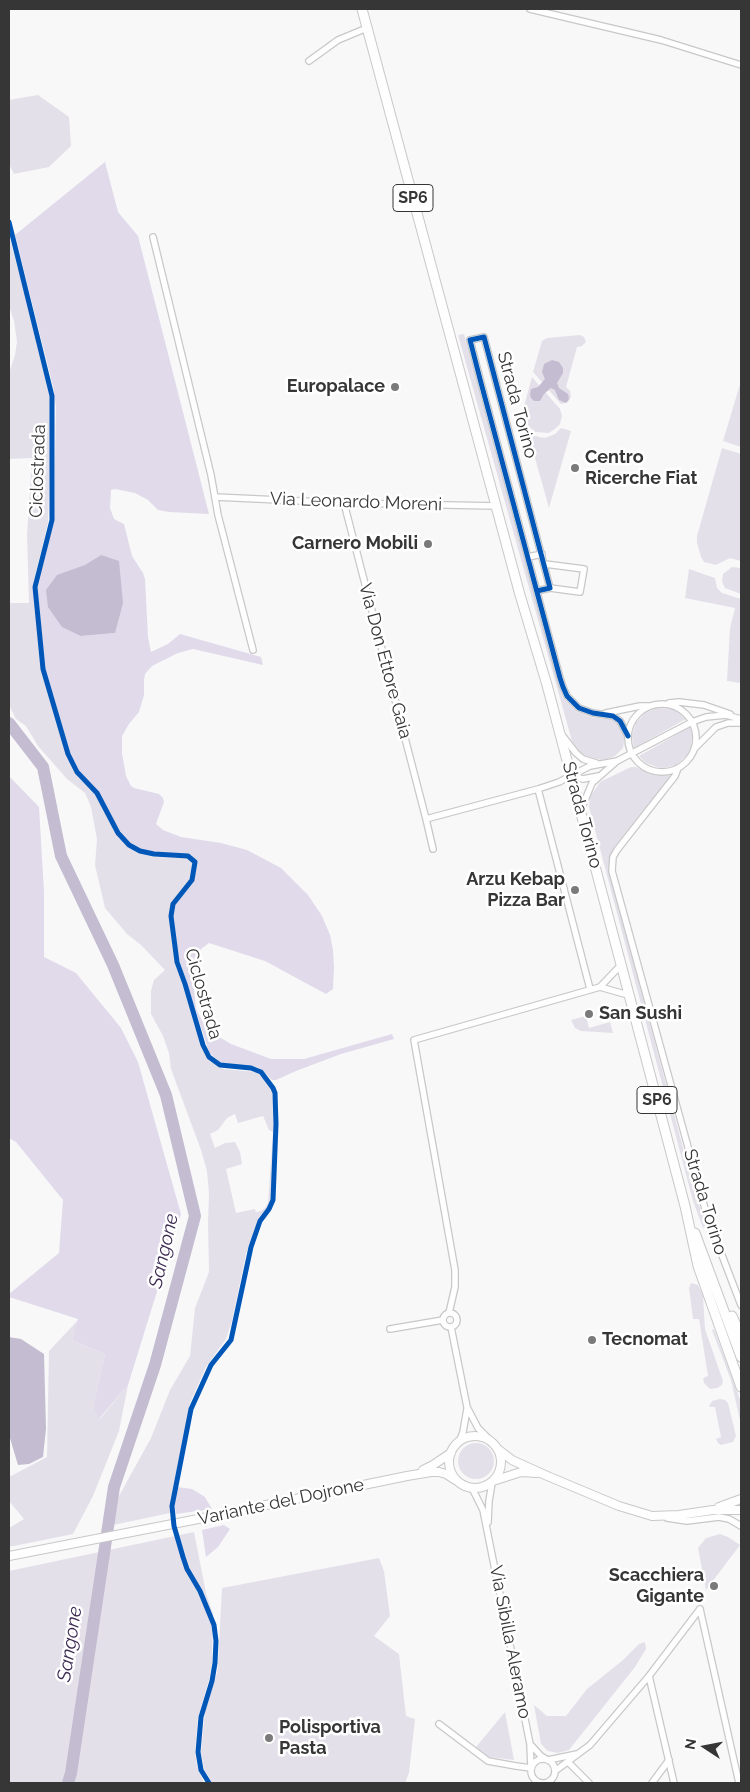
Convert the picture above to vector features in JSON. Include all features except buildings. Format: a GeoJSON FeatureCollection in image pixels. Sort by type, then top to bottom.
{"type":"FeatureCollection","features":[{"type":"Feature","properties":{"kind":"main road","name":"Strada Torino"},"geometry":{"type":"LineString","coordinates":[[362,9],[496,506],[560,731],[620,966],[685,1206],[698,1266],[741,1387]]}},
{"type":"Feature","properties":{"kind":"main road","name":"Strada Torino"},"geometry":{"type":"LineString","coordinates":[[685,1206],[741,1357]]}},
{"type":"Feature","properties":{"kind":"main road","name":"SP6"},"geometry":{"type":"LineString","coordinates":[[685,1206],[697,1226],[741,1336]]}},
{"type":"Feature","properties":{"kind":"street"},"geometry":{"type":"LineString","coordinates":[[530,9],[661,40],[741,65]]}},
{"type":"Feature","properties":{"kind":"street"},"geometry":{"type":"LineString","coordinates":[[310,61],[338,40],[367,28]]}},
{"type":"Feature","properties":{"kind":"street"},"geometry":{"type":"LineString","coordinates":[[153,237],[211,475],[218,515],[253,650]]}},
{"type":"Feature","properties":{"kind":"street","name":"Strada Torino"},"geometry":{"type":"LineString","coordinates":[[550,588],[484,337],[470,340],[560,678],[567,696],[579,708],[603,714]]}},
{"type":"Feature","properties":{"kind":"street","name":"Via Leonardo Moreni"},"geometry":{"type":"LineString","coordinates":[[215,497],[344,503],[496,506]]}},
{"type":"Feature","properties":{"kind":"street","name":"Via Don Ettore Gaia"},"geometry":{"type":"LineString","coordinates":[[344,503],[433,849]]}},
{"type":"Feature","properties":{"kind":"street"},"geometry":{"type":"LineString","coordinates":[[528,557],[542,554]]}},
{"type":"Feature","properties":{"kind":"street"},"geometry":{"type":"LineString","coordinates":[[537,591],[550,588],[580,592],[584,569],[544,564]]}},
{"type":"Feature","properties":{"kind":"street"},"geometry":{"type":"LineString","coordinates":[[603,714],[640,706],[680,702],[704,705],[739,718]]}},
{"type":"Feature","properties":{"kind":"street"},"geometry":{"type":"LineString","coordinates":[[665,704],[680,709],[692,722],[696,734],[694,749]]}},
{"type":"Feature","properties":{"kind":"street"},"geometry":{"type":"LineString","coordinates":[[628,736],[633,721],[642,710],[649,706]]}},
{"type":"Feature","properties":{"kind":"street"},"geometry":{"type":"LineString","coordinates":[[603,714],[614,716],[620,720],[628,736],[632,753],[639,762],[650,769],[664,772],[678,768]]}},
{"type":"Feature","properties":{"kind":"street"},"geometry":{"type":"LineString","coordinates":[[581,812],[588,789],[617,761],[692,722],[715,715],[739,718]]}},
{"type":"Feature","properties":{"kind":"street"},"geometry":{"type":"LineString","coordinates":[[694,749],[716,727],[728,723],[741,723]]}},
{"type":"Feature","properties":{"kind":"street"},"geometry":{"type":"LineString","coordinates":[[560,731],[576,754],[583,759],[598,764]]}},
{"type":"Feature","properties":{"kind":"street","name":"Strada Torino"},"geometry":{"type":"LineString","coordinates":[[694,749],[690,757],[678,768],[675,776],[616,850],[612,871],[706,1216],[741,1305]]}},
{"type":"Feature","properties":{"kind":"street"},"geometry":{"type":"LineString","coordinates":[[426,819],[538,789],[572,776],[582,769],[617,761]]}},
{"type":"Feature","properties":{"kind":"street"},"geometry":{"type":"LineString","coordinates":[[572,776],[591,778],[601,775]]}},
{"type":"Feature","properties":{"kind":"street","name":"Strada Torino"},"geometry":{"type":"LineString","coordinates":[[538,789],[590,989]]}},
{"type":"Feature","properties":{"kind":"street"},"geometry":{"type":"LineString","coordinates":[[600,987],[620,966]]}},
{"type":"Feature","properties":{"kind":"street"},"geometry":{"type":"LineString","coordinates":[[443,1320],[445,1315],[449,1313],[454,1293],[455,1270],[414,1040],[590,989],[600,987],[628,995]]}},
{"type":"Feature","properties":{"kind":"street"},"geometry":{"type":"LineString","coordinates":[[449,1313],[454,1314],[458,1320],[451,1327]]}},
{"type":"Feature","properties":{"kind":"street"},"geometry":{"type":"LineString","coordinates":[[443,1320],[446,1326],[451,1327]]}},
{"type":"Feature","properties":{"kind":"street"},"geometry":{"type":"LineString","coordinates":[[390,1329],[443,1320]]}},
{"type":"Feature","properties":{"kind":"street"},"geometry":{"type":"LineString","coordinates":[[451,1327],[467,1407],[478,1428],[499,1450],[512,1460],[641,1514],[687,1521],[719,1517],[730,1519],[741,1526]]}},
{"type":"Feature","properties":{"kind":"street"},"geometry":{"type":"LineString","coordinates":[[467,1407],[463,1432],[451,1453],[450,1467],[457,1481],[464,1486],[481,1488],[521,1472],[545,1475]]}},
{"type":"Feature","properties":{"kind":"street"},"geometry":{"type":"LineString","coordinates":[[459,1442],[472,1436],[490,1440]]}},
{"type":"Feature","properties":{"kind":"street"},"geometry":{"type":"LineString","coordinates":[[493,1482],[501,1468],[502,1458],[499,1450]]}},
{"type":"Feature","properties":{"kind":"street","name":"Variante del Dojrone"},"geometry":{"type":"LineString","coordinates":[[407,1476],[434,1465],[451,1453]]}},
{"type":"Feature","properties":{"kind":"street","name":"Variante del Dojrone"},"geometry":{"type":"LineString","coordinates":[[9,1556],[198,1520],[407,1476],[439,1472],[457,1481]]}},
{"type":"Feature","properties":{"kind":"street","name":"Via Sibilla Aleramo"},"geometry":{"type":"LineString","coordinates":[[489,1540],[488,1512],[493,1482]]}},
{"type":"Feature","properties":{"kind":"street","name":"Via Sibilla Aleramo"},"geometry":{"type":"LineString","coordinates":[[472,1488],[483,1510],[530,1744],[531,1768]]}},
{"type":"Feature","properties":{"kind":"street"},"geometry":{"type":"LineString","coordinates":[[713,1510],[741,1499]]}},
{"type":"Feature","properties":{"kind":"street"},"geometry":{"type":"LineString","coordinates":[[662,1517],[713,1510],[741,1510]]}},
{"type":"Feature","properties":{"kind":"street"},"geometry":{"type":"LineString","coordinates":[[531,1768],[534,1780],[542,1783],[551,1782],[556,1771],[590,1745],[649,1676],[700,1609],[739,1783]]}},
{"type":"Feature","properties":{"kind":"street"},"geometry":{"type":"LineString","coordinates":[[649,1676],[674,1783]]}},
{"type":"Feature","properties":{"kind":"street"},"geometry":{"type":"LineString","coordinates":[[439,1724],[488,1761],[531,1768]]}},
{"type":"Feature","properties":{"kind":"street","name":"Via Sibilla Aleramo"},"geometry":{"type":"LineString","coordinates":[[530,1744],[547,1760]]}},
{"type":"Feature","properties":{"kind":"street"},"geometry":{"type":"LineString","coordinates":[[531,1768],[538,1760],[577,1754]]}},
{"type":"Feature","properties":{"kind":"street"},"geometry":{"type":"LineString","coordinates":[[547,1760],[553,1763],[556,1771]]}},
{"type":"Feature","properties":{"kind":"street"},"geometry":{"type":"LineString","coordinates":[[652,1783],[669,1760]]}},
{"type":"Feature","properties":{"kind":"street"},"geometry":{"type":"LineString","coordinates":[[568,1762],[589,1783]]}},
{"type":"Feature","properties":{"kind":"shaded area"},"geometry":{"type":"Polygon","coordinates":[[[38,95],[69,117],[71,146],[49,167],[14,174],[9,164],[9,100],[38,95]]]}},
{"type":"Feature","properties":{"kind":"shaded area"},"geometry":{"type":"Polygon","coordinates":[[[105,162],[118,212],[138,236],[209,514],[158,510],[148,500],[135,493],[111,490],[110,508],[114,519],[124,524],[132,556],[145,579],[148,637],[151,652],[168,644],[180,634],[261,657],[263,665],[193,649],[178,653],[152,666],[145,674],[144,695],[139,712],[122,736],[122,753],[126,776],[134,788],[159,794],[163,798],[164,802],[156,824],[163,830],[181,837],[221,843],[247,850],[281,868],[308,895],[322,916],[330,935],[334,968],[333,989],[326,994],[265,961],[209,943],[201,949],[195,967],[193,979],[196,1009],[204,1024],[214,1034],[231,1044],[271,1059],[304,1059],[392,1034],[394,1039],[341,1054],[276,1080],[272,1080],[257,1067],[220,1063],[209,1052],[178,956],[173,915],[175,905],[192,884],[195,877],[196,861],[192,855],[188,854],[144,851],[133,846],[125,839],[104,801],[93,786],[78,771],[70,756],[45,668],[37,583],[54,521],[56,407],[53,386],[15,235],[105,162]],[[101,555],[86,565],[81,636],[115,633],[101,555]]]}},
{"type":"Feature","properties":{"kind":"shaded area"},"geometry":{"type":"Polygon","coordinates":[[[9,236],[50,389],[52,407],[48,523],[35,576],[34,593],[40,660],[67,755],[78,777],[96,795],[118,837],[129,848],[155,857],[187,858],[191,861],[193,865],[191,877],[172,902],[169,916],[175,962],[203,1051],[210,1061],[223,1069],[257,1072],[271,1087],[274,1104],[274,1154],[270,1205],[260,1216],[246,1254],[232,1321],[226,1339],[206,1367],[190,1403],[170,1513],[113,1525],[114,1505],[151,1438],[170,1390],[190,1356],[195,1308],[209,1272],[209,1193],[207,1171],[201,1150],[171,1069],[169,1053],[163,1036],[151,1014],[151,991],[154,980],[165,970],[141,945],[127,934],[105,908],[95,865],[97,839],[91,807],[85,793],[67,779],[38,746],[26,726],[16,719],[9,705],[9,603],[29,603],[27,535],[32,458],[9,459],[9,373],[17,342],[14,321],[9,306],[9,236]],[[235,1114],[227,1118],[218,1130],[210,1134],[215,1148],[225,1143],[235,1142],[240,1152],[242,1164],[226,1169],[236,1213],[255,1209],[256,1212],[261,1211],[268,1203],[273,1132],[269,1130],[263,1116],[238,1123],[235,1114]]]}},
{"type":"Feature","properties":{"kind":"shaded area"},"geometry":{"type":"Polygon","coordinates":[[[464,334],[559,687],[563,698],[577,712],[594,718],[610,719],[621,726],[625,736],[623,748],[610,758],[601,760],[586,756],[579,751],[572,741],[458,335],[464,334]]]}},
{"type":"Feature","properties":{"kind":"shaded area"},"geometry":{"type":"Polygon","coordinates":[[[580,335],[584,337],[586,342],[582,346],[577,347],[566,387],[570,391],[571,397],[568,402],[561,404],[533,372],[542,341],[547,338],[580,335]]]}},
{"type":"Feature","properties":{"kind":"shaded area"},"geometry":{"type":"Polygon","coordinates":[[[552,360],[559,362],[563,368],[563,373],[557,383],[559,388],[568,394],[569,399],[566,403],[559,400],[555,390],[551,388],[540,401],[534,401],[530,395],[531,389],[538,387],[545,379],[542,372],[544,364],[552,360]]]}},
{"type":"Feature","properties":{"kind":"shaded area"},"geometry":{"type":"Polygon","coordinates":[[[532,377],[560,409],[562,416],[560,424],[549,433],[535,432],[526,424],[524,406],[532,377]]]}},
{"type":"Feature","properties":{"kind":"shaded area"},"geometry":{"type":"Polygon","coordinates":[[[741,381],[741,447],[723,441],[741,381]]]}},
{"type":"Feature","properties":{"kind":"shaded area"},"geometry":{"type":"Polygon","coordinates":[[[561,428],[571,431],[549,508],[528,433],[545,438],[555,434],[561,428]]]}},
{"type":"Feature","properties":{"kind":"shaded area"},"geometry":{"type":"Polygon","coordinates":[[[722,448],[741,454],[741,561],[730,558],[716,565],[704,562],[697,543],[697,536],[722,448]]]}},
{"type":"Feature","properties":{"kind":"shaded area"},"geometry":{"type":"Polygon","coordinates":[[[101,555],[119,561],[123,603],[115,633],[81,636],[62,627],[48,607],[46,590],[57,575],[85,565],[101,555]]]}},
{"type":"Feature","properties":{"kind":"shaded area"},"geometry":{"type":"Polygon","coordinates":[[[732,567],[741,568],[741,594],[725,588],[722,582],[723,574],[732,567]]]}},
{"type":"Feature","properties":{"kind":"shaded area"},"geometry":{"type":"Polygon","coordinates":[[[689,569],[715,578],[717,588],[722,593],[741,599],[740,683],[727,681],[730,628],[735,608],[685,598],[689,569]]]}},
{"type":"Feature","properties":{"kind":"shaded area"},"geometry":{"type":"Polygon","coordinates":[[[657,708],[673,709],[686,719],[634,748],[632,736],[636,723],[645,713],[657,708]]]}},
{"type":"Feature","properties":{"kind":"shaded area"},"geometry":{"type":"Polygon","coordinates":[[[690,727],[692,735],[691,747],[687,755],[676,765],[663,768],[657,767],[646,763],[639,756],[690,727]]]}},
{"type":"Feature","properties":{"kind":"shaded area"},"geometry":{"type":"Polygon","coordinates":[[[631,767],[658,775],[673,773],[614,847],[609,863],[609,871],[697,1200],[707,1226],[703,1228],[693,1201],[589,807],[590,797],[600,782],[631,767]]]}},
{"type":"Feature","properties":{"kind":"shaded area"},"geometry":{"type":"Polygon","coordinates":[[[9,776],[39,807],[44,892],[44,957],[76,973],[121,1028],[138,1062],[181,1214],[128,1385],[99,1419],[93,1407],[105,1354],[72,1340],[78,1319],[9,1297],[9,1294],[59,1253],[63,1200],[16,1142],[9,1138],[9,776]]]}},
{"type":"Feature","properties":{"kind":"shaded area"},"geometry":{"type":"Polygon","coordinates":[[[586,1016],[589,1028],[610,1022],[613,1033],[581,1031],[575,1028],[571,1020],[586,1016]]]}},
{"type":"Feature","properties":{"kind":"shaded area"},"geometry":{"type":"Polygon","coordinates":[[[691,1283],[698,1285],[703,1295],[705,1329],[723,1381],[722,1385],[717,1388],[710,1389],[704,1383],[703,1378],[708,1376],[699,1319],[693,1319],[689,1288],[691,1283]]]}},
{"type":"Feature","properties":{"kind":"shaded area"},"geometry":{"type":"Polygon","coordinates":[[[79,1319],[72,1340],[105,1354],[93,1407],[100,1419],[128,1385],[119,1431],[93,1496],[73,1534],[9,1547],[9,1528],[24,1519],[9,1501],[9,1477],[47,1457],[49,1351],[79,1319]]]}},
{"type":"Feature","properties":{"kind":"shaded area"},"geometry":{"type":"Polygon","coordinates":[[[714,1329],[741,1402],[741,1425],[731,1380],[712,1330],[714,1329]]]}},
{"type":"Feature","properties":{"kind":"shaded area"},"geometry":{"type":"Polygon","coordinates":[[[9,1337],[21,1339],[44,1354],[46,1429],[43,1457],[29,1464],[18,1465],[9,1435],[9,1337]]]}},
{"type":"Feature","properties":{"kind":"shaded area"},"geometry":{"type":"Polygon","coordinates":[[[720,1399],[728,1403],[736,1436],[733,1442],[721,1445],[716,1439],[721,1437],[715,1407],[709,1406],[712,1401],[720,1399]]]}},
{"type":"Feature","properties":{"kind":"shaded area"},"geometry":{"type":"Polygon","coordinates":[[[476,1443],[483,1444],[489,1448],[493,1454],[493,1468],[489,1474],[483,1478],[476,1479],[469,1478],[463,1474],[459,1468],[458,1461],[459,1454],[463,1448],[469,1444],[476,1443]]]}},
{"type":"Feature","properties":{"kind":"shaded area"},"geometry":{"type":"Polygon","coordinates":[[[177,1487],[192,1489],[205,1497],[212,1509],[176,1514],[174,1500],[177,1487]]]}},
{"type":"Feature","properties":{"kind":"shaded area"},"geometry":{"type":"Polygon","coordinates":[[[224,1525],[230,1529],[218,1547],[206,1557],[202,1530],[224,1525]]]}},
{"type":"Feature","properties":{"kind":"shaded area"},"geometry":{"type":"Polygon","coordinates":[[[194,1532],[206,1593],[213,1614],[212,1663],[198,1717],[195,1752],[197,1766],[204,1783],[9,1783],[9,1571],[194,1532]]]}},
{"type":"Feature","properties":{"kind":"shaded area"},"geometry":{"type":"Polygon","coordinates":[[[720,1534],[740,1545],[706,1590],[698,1548],[706,1538],[720,1534]]]}},
{"type":"Feature","properties":{"kind":"shaded area"},"geometry":{"type":"Polygon","coordinates":[[[379,1558],[384,1571],[390,1616],[374,1636],[399,1654],[406,1716],[415,1719],[409,1773],[405,1783],[212,1783],[204,1769],[201,1752],[205,1711],[217,1673],[222,1588],[379,1558]]]}},
{"type":"Feature","properties":{"kind":"shaded area"},"geometry":{"type":"Polygon","coordinates":[[[645,1642],[646,1649],[635,1667],[569,1750],[558,1753],[548,1751],[541,1744],[534,1705],[547,1716],[566,1716],[587,1689],[623,1660],[639,1644],[645,1642]]]}},
{"type":"Feature","properties":{"kind":"shaded area"},"geometry":{"type":"Polygon","coordinates":[[[505,1712],[514,1760],[489,1757],[476,1747],[505,1712]]]}},
{"type":"Feature","properties":{"kind":"waterway","name":"Sangone"},"geometry":{"type":"LineString","coordinates":[[9,723],[43,767],[61,856],[113,965],[166,1095],[195,1216],[155,1365],[114,1487],[68,1783]]}},
{"type":"Feature","properties":{"kind":"cycle path","name":"Ciclostrada"},"geometry":{"type":"LineString","coordinates":[[9,222],[52,396],[52,520],[35,587],[43,669],[68,754],[77,772],[97,793],[118,833],[129,845],[140,851],[154,854],[188,856],[195,862],[192,880],[173,904],[171,916],[177,962],[203,1045],[209,1057],[220,1065],[251,1068],[261,1072],[275,1093],[276,1124],[273,1200],[260,1221],[251,1247],[231,1340],[211,1365],[191,1409],[172,1506],[174,1526],[187,1569],[200,1591],[214,1625],[216,1641],[215,1663],[212,1681],[201,1717],[198,1752],[201,1770],[209,1783]]}},
{"type":"Feature","properties":{"kind":"cycle path"},"geometry":{"type":"LineString","coordinates":[[537,591],[550,588],[484,337],[470,340],[560,678],[563,687],[567,696],[579,708],[593,713],[613,716],[620,721],[628,736]]}},
{"type":"Feature","properties":{"kind":"place","name":"Europalace"},"geometry":{"type":"Point","coordinates":[395,387]}},
{"type":"Feature","properties":{"kind":"place","name":"Centro Ricerche Fiat"},"geometry":{"type":"Point","coordinates":[575,468]}},
{"type":"Feature","properties":{"kind":"place","name":"Carnero Mobili"},"geometry":{"type":"Point","coordinates":[428,544]}},
{"type":"Feature","properties":{"kind":"place","name":"Arzu Kebap Pizza Bar"},"geometry":{"type":"Point","coordinates":[575,890]}},
{"type":"Feature","properties":{"kind":"place","name":"San Sushi"},"geometry":{"type":"Point","coordinates":[589,1014]}},
{"type":"Feature","properties":{"kind":"place","name":"Tecnomat"},"geometry":{"type":"Point","coordinates":[592,1340]}},
{"type":"Feature","properties":{"kind":"place","name":"Scacchiera Gigante"},"geometry":{"type":"Point","coordinates":[714,1586]}},
{"type":"Feature","properties":{"kind":"place","name":"Polisportiva Pasta"},"geometry":{"type":"Point","coordinates":[269,1738]}}]}
